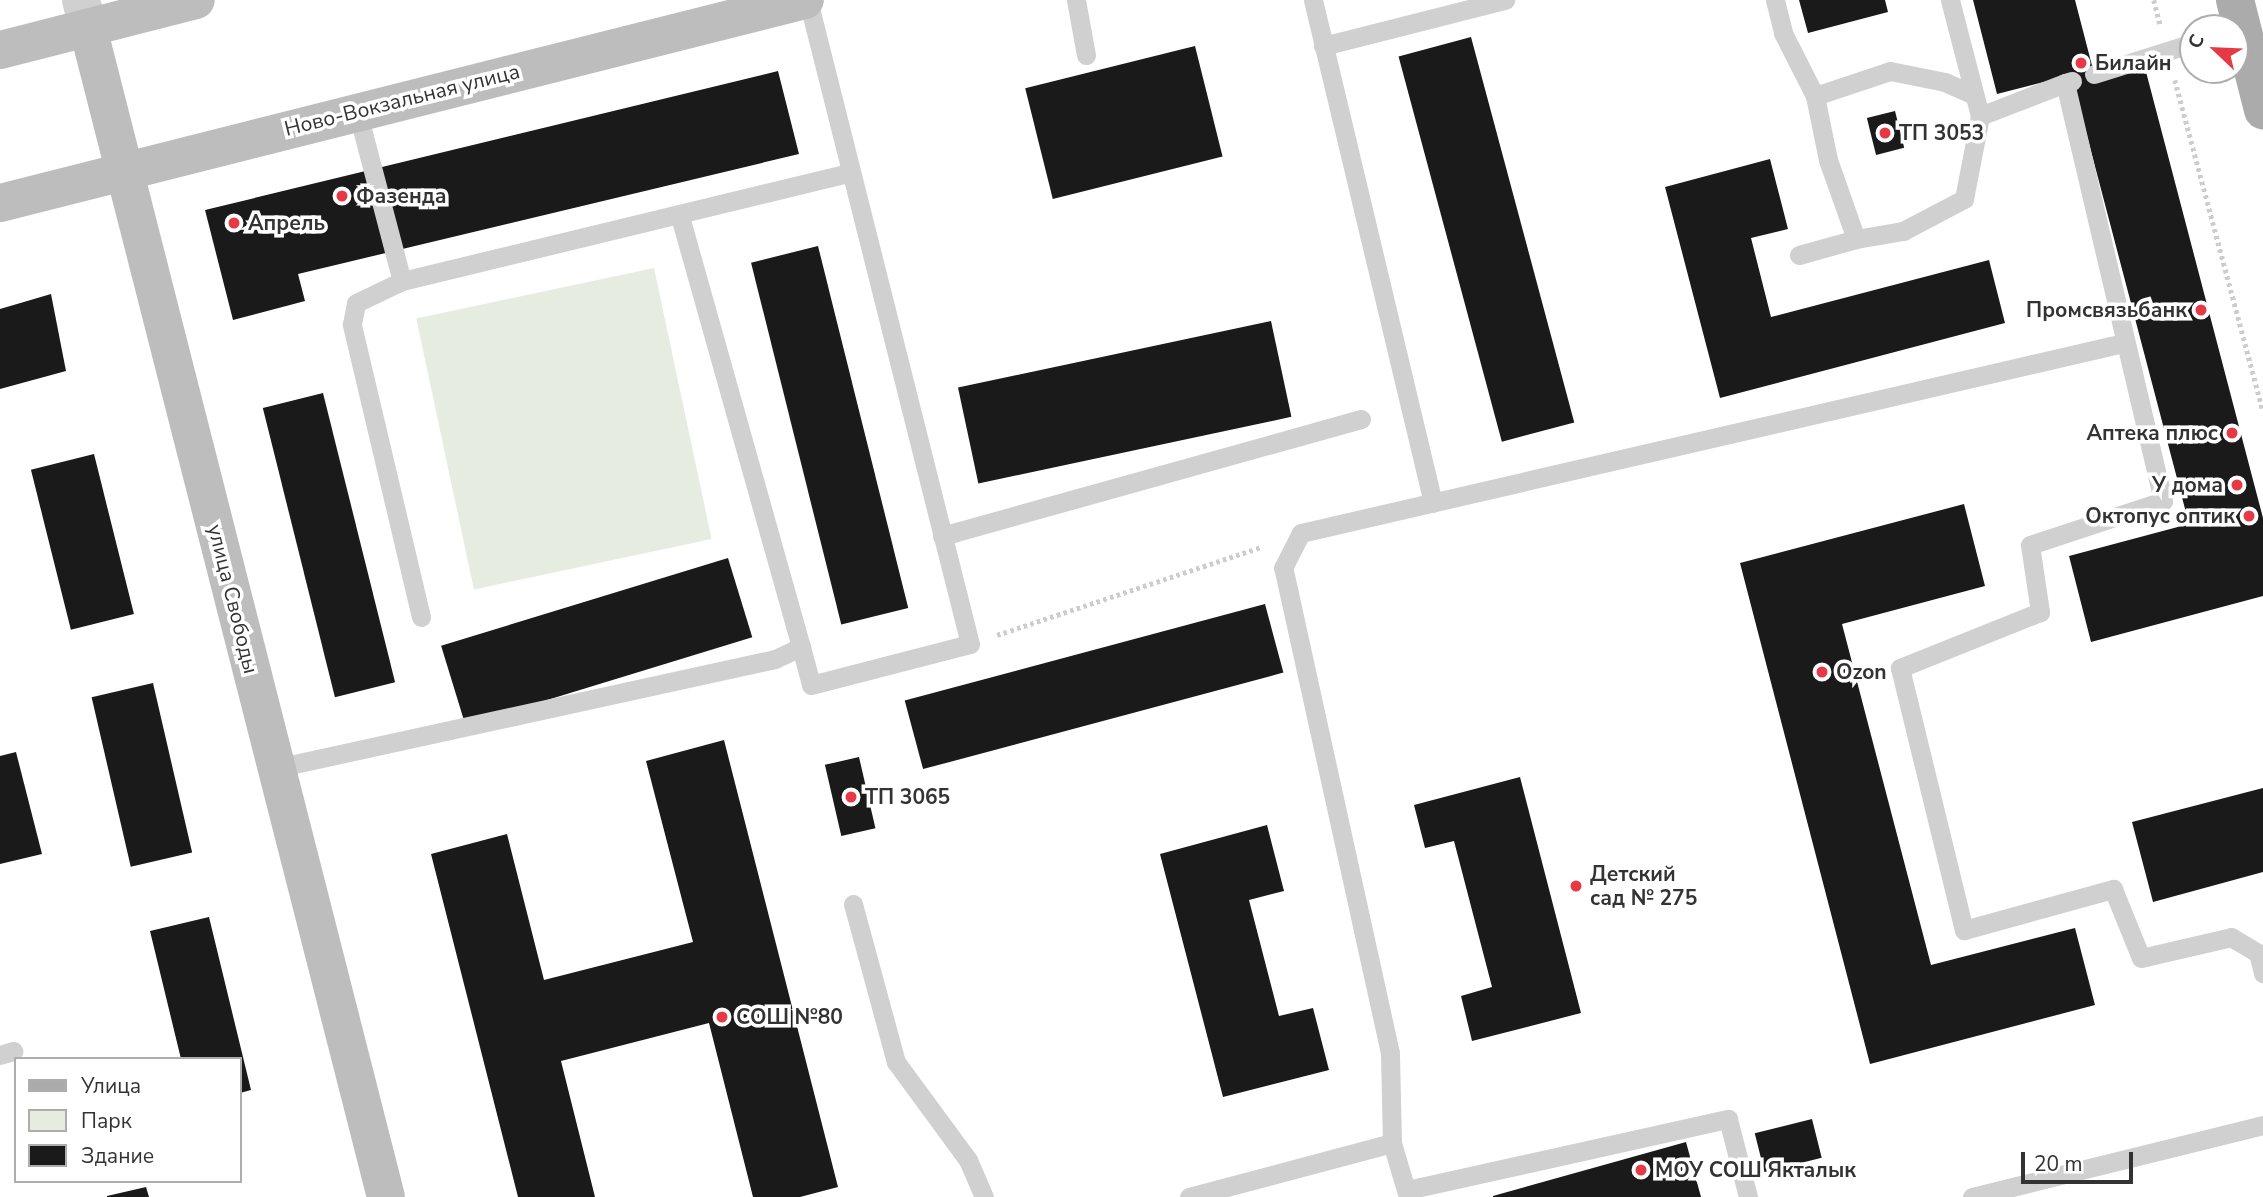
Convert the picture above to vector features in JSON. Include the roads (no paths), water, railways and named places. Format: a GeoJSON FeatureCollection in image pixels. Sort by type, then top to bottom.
{"type":"FeatureCollection","features":[{"type":"Feature","properties":{"kind":"main road"},"geometry":{"type":"LineString","coordinates":[[0,50],[84,14],[197,0]]}},
{"type":"Feature","properties":{"kind":"main road","name":"Ново-Вокзальная улица"},"geometry":{"type":"LineString","coordinates":[[0,203],[356,110],[807,0]]}},
{"type":"Feature","properties":{"kind":"main road","name":"улица Свободы"},"geometry":{"type":"LineString","coordinates":[[84,14],[386,1197]]}},
{"type":"Feature","properties":{"kind":"main road"},"geometry":{"type":"LineString","coordinates":[[2249,61],[2263,110]]}},
{"type":"Feature","properties":{"kind":"lane"},"geometry":{"type":"LineString","coordinates":[[679,214],[811,685],[970,644],[807,0]]}},
{"type":"Feature","properties":{"kind":"lane"},"geometry":{"type":"LineString","coordinates":[[1076,0],[1086,55]]}},
{"type":"Feature","properties":{"kind":"lane"},"geometry":{"type":"LineString","coordinates":[[1313,0],[1433,503]]}},
{"type":"Feature","properties":{"kind":"lane"},"geometry":{"type":"LineString","coordinates":[[1323,46],[1505,0]]}},
{"type":"Feature","properties":{"kind":"lane"},"geometry":{"type":"LineString","coordinates":[[1775,0],[1783,33],[1815,96],[1828,160],[1856,239]]}},
{"type":"Feature","properties":{"kind":"lane"},"geometry":{"type":"LineString","coordinates":[[1799,255],[1856,239],[1903,231],[1965,199],[1980,116],[1950,0]]}},
{"type":"Feature","properties":{"kind":"lane"},"geometry":{"type":"LineString","coordinates":[[2094,74],[2179,47]]}},
{"type":"Feature","properties":{"kind":"lane"},"geometry":{"type":"LineString","coordinates":[[1815,96],[1890,71],[1945,82],[1974,95]]}},
{"type":"Feature","properties":{"kind":"lane"},"geometry":{"type":"LineString","coordinates":[[1980,116],[2068,82],[2123,343],[2163,501],[2031,545],[2040,612],[1900,668],[1964,930],[2113,889],[2141,958],[2231,937],[2258,953],[2263,973]]}},
{"type":"Feature","properties":{"kind":"lane"},"geometry":{"type":"LineString","coordinates":[[356,110],[402,281]]}},
{"type":"Feature","properties":{"kind":"lane"},"geometry":{"type":"LineString","coordinates":[[421,617],[352,324],[356,303],[402,281],[851,172]]}},
{"type":"Feature","properties":{"kind":"lane"},"geometry":{"type":"LineString","coordinates":[[1748,1197],[1728,1119],[1408,1194],[1392,1143],[1390,1053],[1283,568],[1301,533],[2123,343]]}},
{"type":"Feature","properties":{"kind":"lane"},"geometry":{"type":"LineString","coordinates":[[942,536],[1361,419]]}},
{"type":"Feature","properties":{"kind":"lane"},"geometry":{"type":"LineString","coordinates":[[276,768],[775,659],[801,647]]}},
{"type":"Feature","properties":{"kind":"lane"},"geometry":{"type":"LineString","coordinates":[[853,904],[896,1062],[968,1160],[984,1197]]}},
{"type":"Feature","properties":{"kind":"lane"},"geometry":{"type":"LineString","coordinates":[[1972,1197],[2263,1125]]}},
{"type":"Feature","properties":{"kind":"lane"},"geometry":{"type":"LineString","coordinates":[[1189,1197],[1392,1143]]}},
{"type":"Feature","properties":{"kind":"place","name":"Билайн"},"geometry":{"type":"Point","coordinates":[2081,63]}},
{"type":"Feature","properties":{"kind":"place","name":"ТП 3053"},"geometry":{"type":"Point","coordinates":[1885,133]}},
{"type":"Feature","properties":{"kind":"place","name":"Фазенда"},"geometry":{"type":"Point","coordinates":[342,196]}},
{"type":"Feature","properties":{"kind":"place","name":"Апрель"},"geometry":{"type":"Point","coordinates":[234,223]}},
{"type":"Feature","properties":{"kind":"place","name":"Промсвязьбанк"},"geometry":{"type":"Point","coordinates":[2201,310]}},
{"type":"Feature","properties":{"kind":"place","name":"Аптека плюс"},"geometry":{"type":"Point","coordinates":[2232,433]}},
{"type":"Feature","properties":{"kind":"place","name":"У дома"},"geometry":{"type":"Point","coordinates":[2237,485]}},
{"type":"Feature","properties":{"kind":"place","name":"Октопус оптик"},"geometry":{"type":"Point","coordinates":[2249,516]}},
{"type":"Feature","properties":{"kind":"place","name":"Ozon"},"geometry":{"type":"Point","coordinates":[1822,672]}},
{"type":"Feature","properties":{"kind":"place","name":"ТП 3065"},"geometry":{"type":"Point","coordinates":[851,797]}},
{"type":"Feature","properties":{"kind":"place","name":"Детский сад № 275"},"geometry":{"type":"Point","coordinates":[1576,886]}},
{"type":"Feature","properties":{"kind":"place","name":"СОШ №80"},"geometry":{"type":"Point","coordinates":[722,1017]}},
{"type":"Feature","properties":{"kind":"place","name":"МОУ СОШ Якталык"},"geometry":{"type":"Point","coordinates":[1641,1170]}}]}
